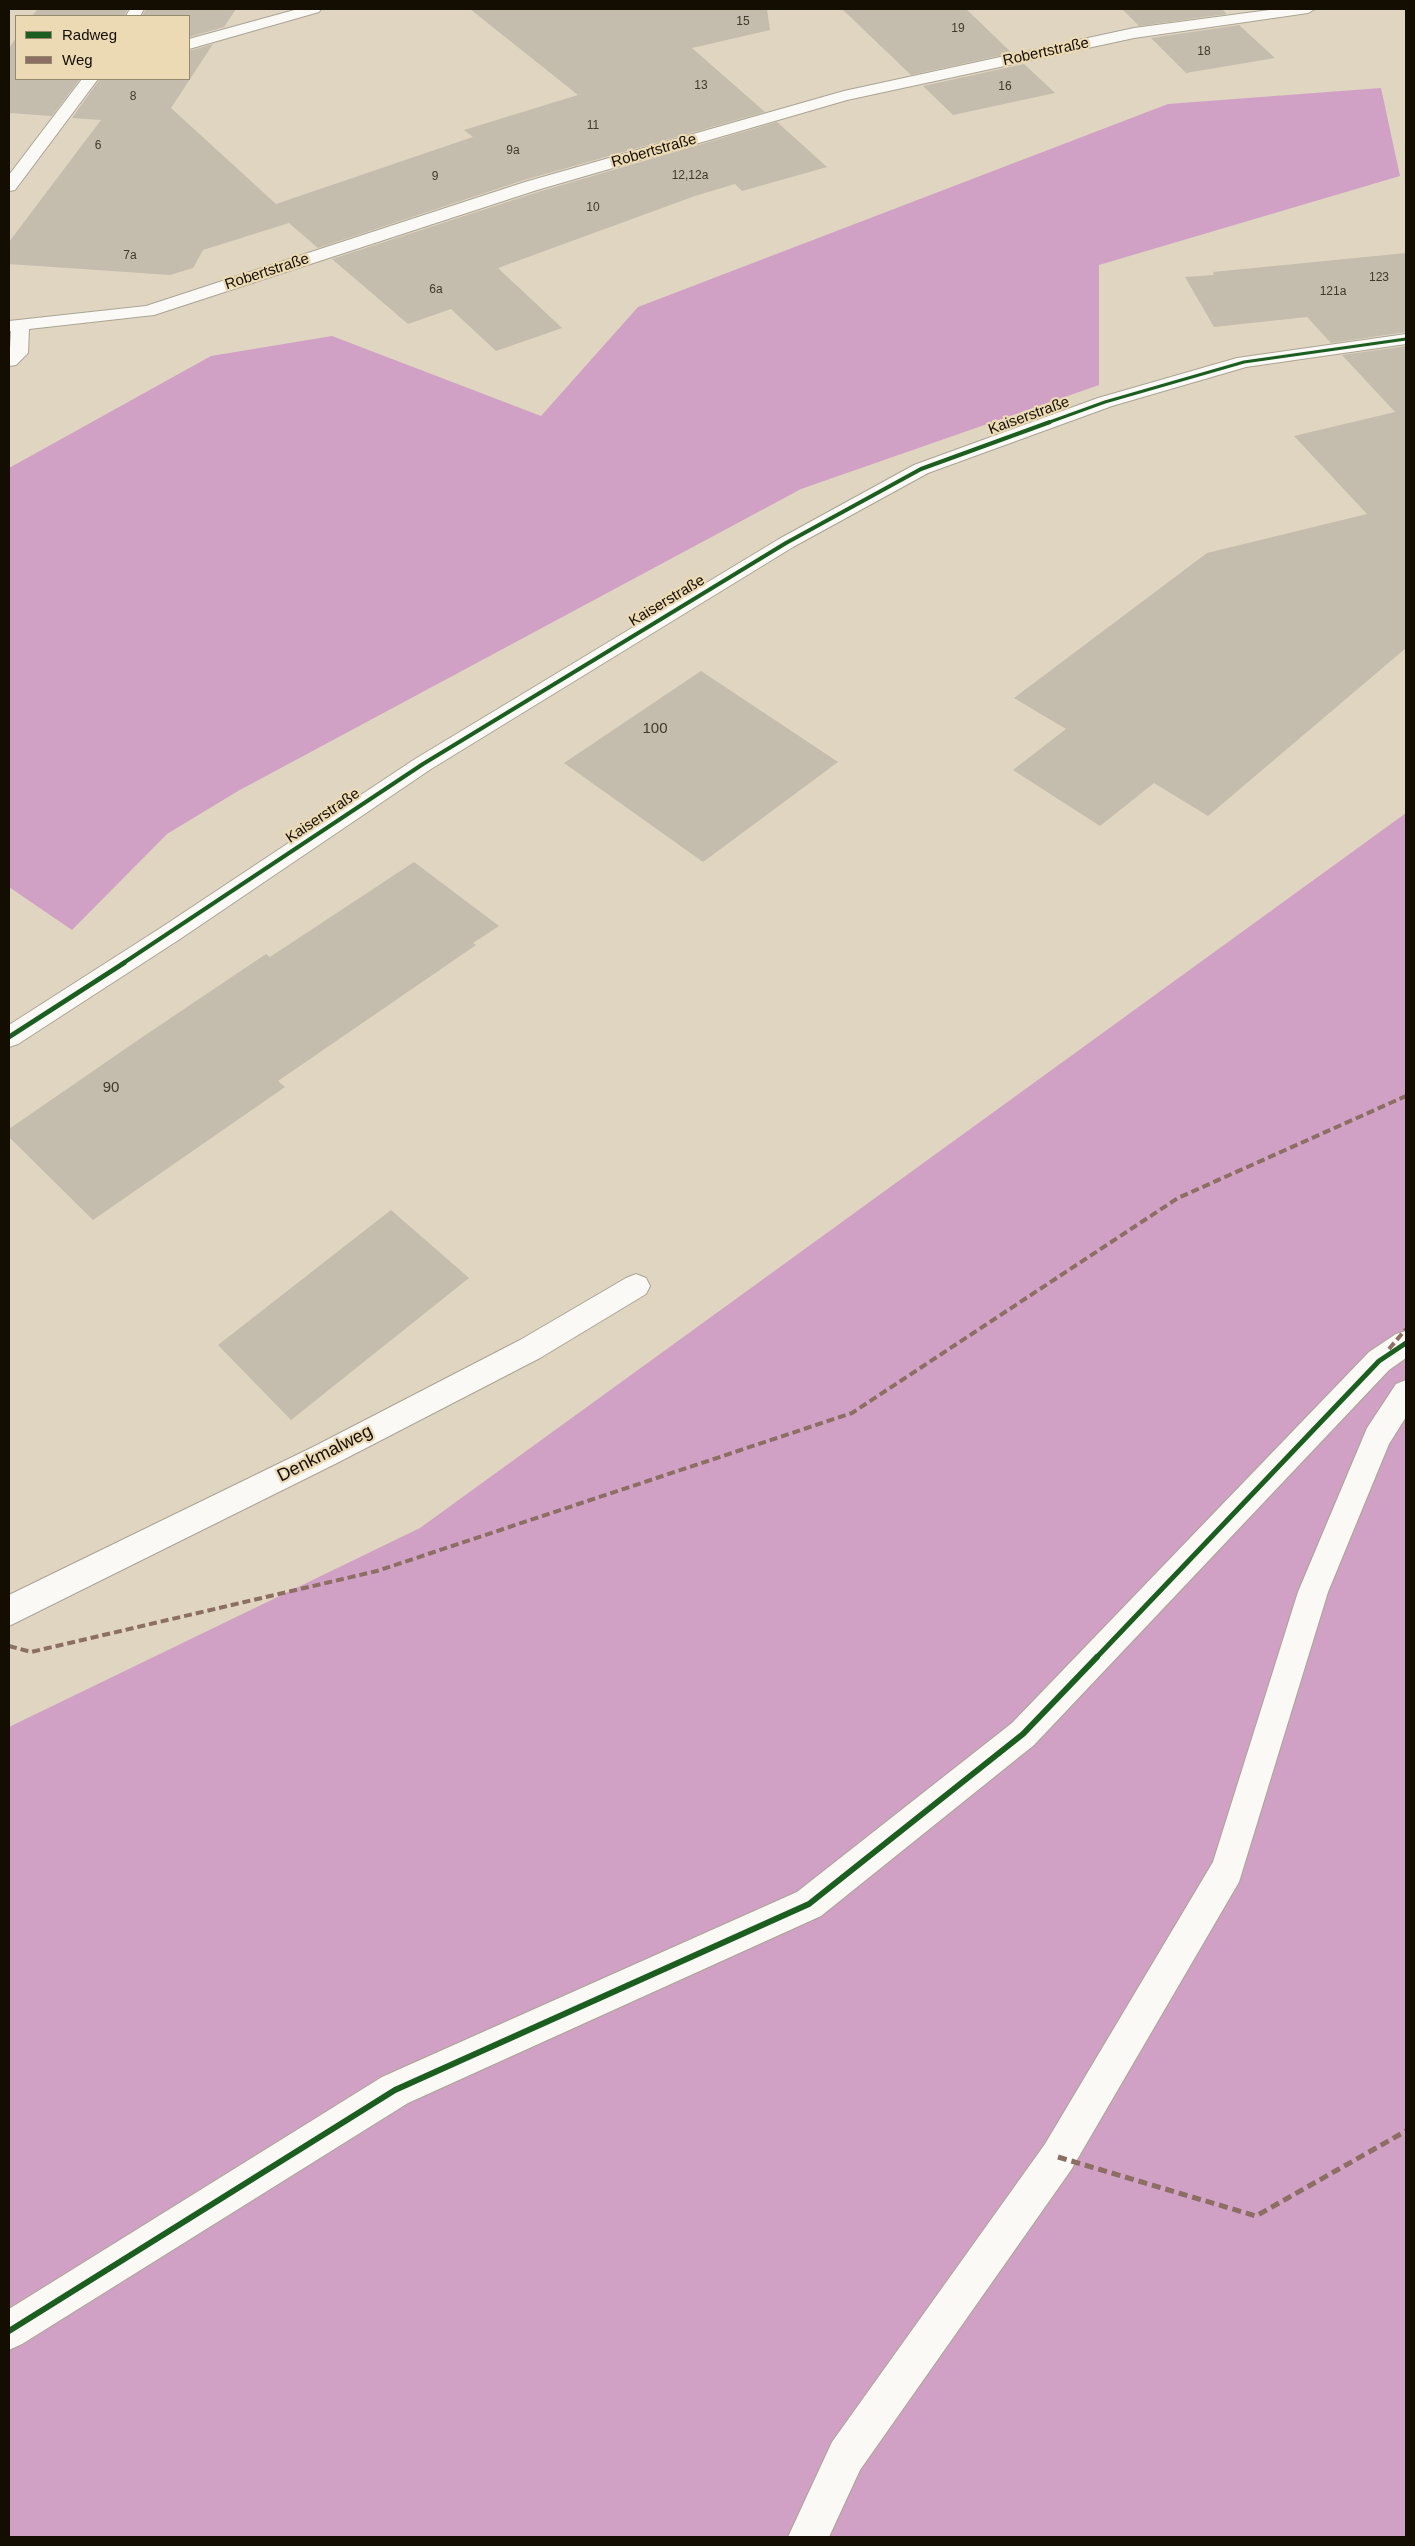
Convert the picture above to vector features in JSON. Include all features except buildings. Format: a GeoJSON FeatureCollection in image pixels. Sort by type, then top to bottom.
{"type":"FeatureCollection","features":[{"type":"Feature","properties":{"kind":"street"},"geometry":{"type":"LineString","coordinates":[[190,44],[314,9]]}},
{"type":"Feature","properties":{"kind":"street","name":"Robertstraße"},"geometry":{"type":"LineString","coordinates":[[14,325],[148,311],[531,186],[844,96],[1134,33],[1308,9]]}},
{"type":"Feature","properties":{"kind":"street"},"geometry":{"type":"LineString","coordinates":[[9,186],[89,80]]}},
{"type":"Feature","properties":{"kind":"street"},"geometry":{"type":"LineString","coordinates":[[9,361],[18,353],[14,325]]}},
{"type":"Feature","properties":{"kind":"street","name":"Kaiserstraße"},"geometry":{"type":"LineString","coordinates":[[9,1037],[171,933],[422,764],[786,543],[921,469],[1105,402],[1244,362],[1406,339]]}},
{"type":"Feature","properties":{"kind":"street","name":"Denkmalweg"},"geometry":{"type":"LineString","coordinates":[[9,1611],[325,1455],[521,1354],[636,1286]]}},
{"type":"Feature","properties":{"kind":"street"},"geometry":{"type":"LineString","coordinates":[[9,2331],[395,2090],[809,1904],[1023,1734],[1379,1361],[1406,1343]]}},
{"type":"Feature","properties":{"kind":"street"},"geometry":{"type":"LineString","coordinates":[[808,2537],[846,2456],[1058,2157],[1227,1870],[1313,1592],[1377,1437],[1406,1392]]}},
{"type":"Feature","properties":{"kind":"shaded area"},"geometry":{"type":"Polygon","coordinates":[[[1381,88],[1400,176],[1099,265],[1099,385],[801,489],[238,791],[167,834],[72,930],[9,887],[9,468],[211,356],[332,336],[541,416],[638,307],[1168,104],[1381,88]]]}},
{"type":"Feature","properties":{"kind":"shaded area"},"geometry":{"type":"Polygon","coordinates":[[[1406,813],[1406,2537],[9,2537],[9,1727],[420,1528],[1406,813]]]}},
{"type":"Feature","properties":{"kind":"marked path"},"geometry":{"type":"LineString","coordinates":[[9,1646],[31,1652],[377,1571],[852,1413],[1178,1198],[1406,1096]]}},
{"type":"Feature","properties":{"kind":"marked path"},"geometry":{"type":"LineString","coordinates":[[1389,1349],[1406,1329]]}},
{"type":"Feature","properties":{"kind":"marked path"},"geometry":{"type":"LineString","coordinates":[[1058,2157],[1256,2216],[1406,2131]]}},
{"type":"Feature","properties":{"kind":"cycle path"},"geometry":{"type":"LineString","coordinates":[[9,1037],[171,933],[423,764],[786,543],[921,469],[1105,402],[1244,362],[1406,339]]}},
{"type":"Feature","properties":{"kind":"cycle path"},"geometry":{"type":"LineString","coordinates":[[9,2331],[395,2090],[809,1904],[1023,1734],[1379,1361],[1406,1343]]}}]}
